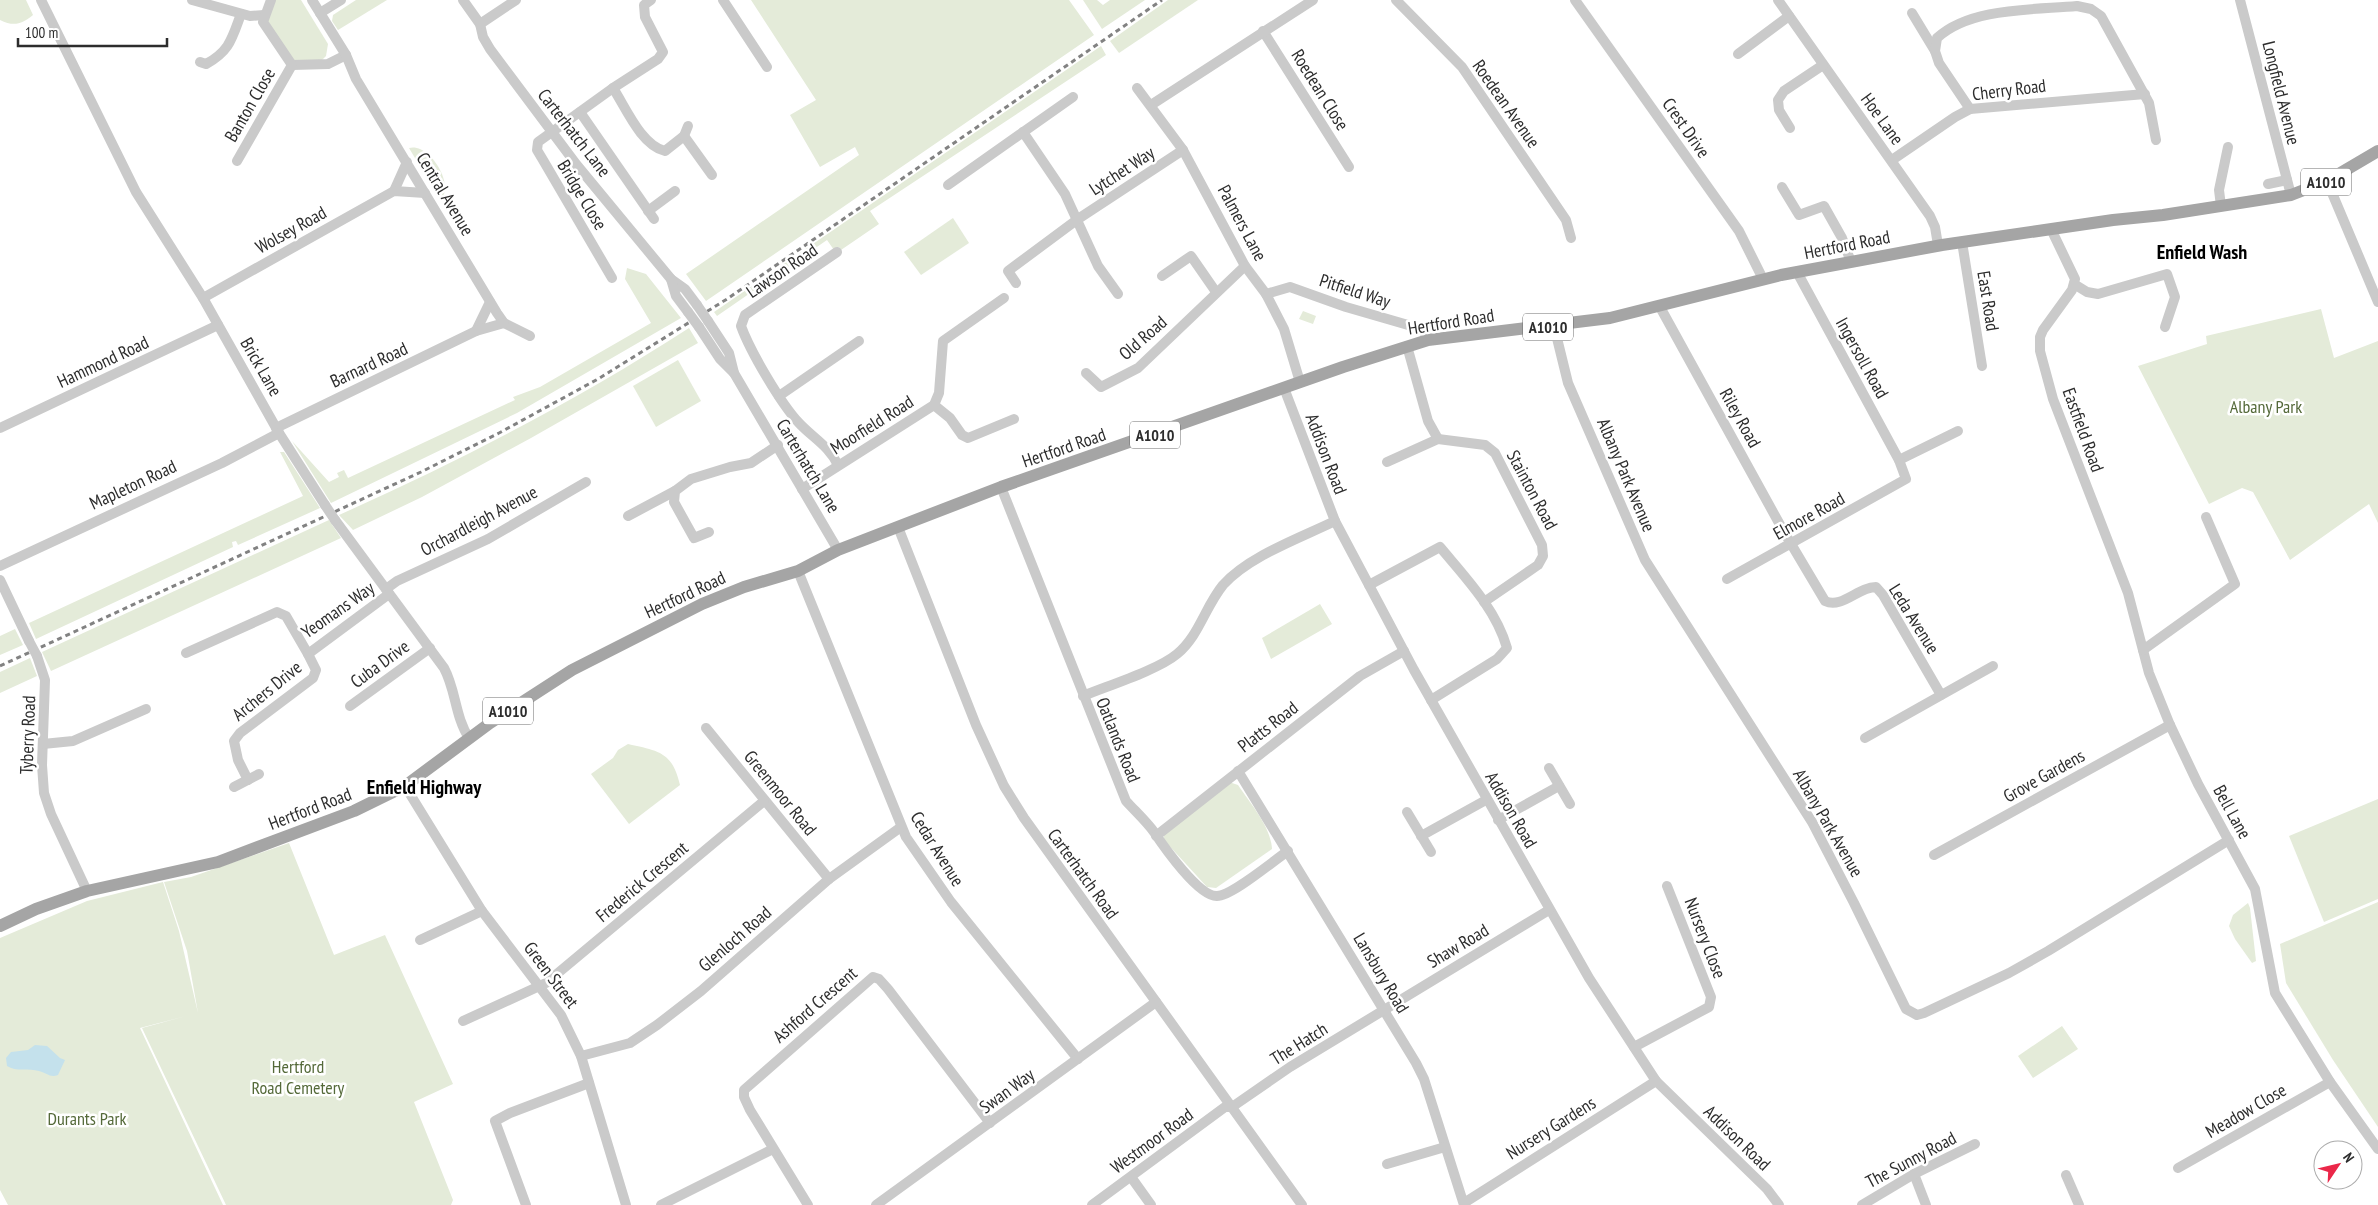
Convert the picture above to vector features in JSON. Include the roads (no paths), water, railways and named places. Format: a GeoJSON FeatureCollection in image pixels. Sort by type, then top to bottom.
{"type":"FeatureCollection","features":[{"type":"Feature","properties":{"kind":"main road","name":"Hertford Road"},"geometry":{"type":"LineString","coordinates":[[0,926],[36,909],[87,891],[218,862],[354,812],[404,786],[469,738],[572,670],[673,618],[744,587],[798,570],[838,550],[1001,487],[1407,346],[1428,340],[1610,318],[1797,272],[1938,246],[2291,195],[2327,181],[2378,151]]}},
{"type":"Feature","properties":{"kind":"street","name":"Brick Lane"},"geometry":{"type":"LineString","coordinates":[[41,0],[136,192],[203,298],[278,430],[325,505],[430,648],[448,676],[461,725],[469,738]]}},
{"type":"Feature","properties":{"kind":"street"},"geometry":{"type":"LineString","coordinates":[[192,0],[241,14],[264,15]]}},
{"type":"Feature","properties":{"kind":"street"},"geometry":{"type":"LineString","coordinates":[[270,0],[263,22],[292,65],[328,64],[346,55]]}},
{"type":"Feature","properties":{"kind":"street","name":"Central Avenue"},"geometry":{"type":"LineString","coordinates":[[312,0],[346,55],[356,79],[490,302],[504,323],[530,336]]}},
{"type":"Feature","properties":{"kind":"street"},"geometry":{"type":"LineString","coordinates":[[320,13],[342,0]]}},
{"type":"Feature","properties":{"kind":"street","name":"Carterhatch Lane"},"geometry":{"type":"LineString","coordinates":[[463,0],[480,24],[483,37],[490,49],[551,132],[671,279],[685,288],[729,352],[734,373]]}},
{"type":"Feature","properties":{"kind":"street"},"geometry":{"type":"LineString","coordinates":[[480,24],[516,0]]}},
{"type":"Feature","properties":{"kind":"street"},"geometry":{"type":"LineString","coordinates":[[551,132],[658,59],[662,52],[645,17],[644,5],[651,0]]}},
{"type":"Feature","properties":{"kind":"street"},"geometry":{"type":"LineString","coordinates":[[723,0],[767,67]]}},
{"type":"Feature","properties":{"kind":"street"},"geometry":{"type":"LineString","coordinates":[[1151,105],[1313,0]]}},
{"type":"Feature","properties":{"kind":"street","name":"Roedean Avenue"},"geometry":{"type":"LineString","coordinates":[[1396,0],[1462,67],[1566,220],[1571,238]]}},
{"type":"Feature","properties":{"kind":"street","name":"Crest Drive"},"geometry":{"type":"LineString","coordinates":[[1575,0],[1739,231],[1763,280]]}},
{"type":"Feature","properties":{"kind":"street","name":"Hoe Lane"},"geometry":{"type":"LineString","coordinates":[[1778,0],[1930,216],[1935,227],[1938,246]]}},
{"type":"Feature","properties":{"kind":"street","name":"Longfield Avenue"},"geometry":{"type":"LineString","coordinates":[[2240,0],[2291,195]]}},
{"type":"Feature","properties":{"kind":"street"},"geometry":{"type":"LineString","coordinates":[[1935,51],[1937,38],[1970,19],[1987,15],[2092,5],[2101,16],[2150,103],[2156,140]]}},
{"type":"Feature","properties":{"kind":"street"},"geometry":{"type":"LineString","coordinates":[[1912,13],[1935,51],[1939,63],[1970,109]]}},
{"type":"Feature","properties":{"kind":"street"},"geometry":{"type":"LineString","coordinates":[[200,62],[206,64],[223,54],[231,42],[241,14]]}},
{"type":"Feature","properties":{"kind":"street"},"geometry":{"type":"LineString","coordinates":[[1738,54],[1789,16]]}},
{"type":"Feature","properties":{"kind":"street","name":"Roedean Close"},"geometry":{"type":"LineString","coordinates":[[1263,31],[1349,167]]}},
{"type":"Feature","properties":{"kind":"street","name":"Banton Close"},"geometry":{"type":"LineString","coordinates":[[237,161],[292,65]]}},
{"type":"Feature","properties":{"kind":"street"},"geometry":{"type":"LineString","coordinates":[[1790,128],[1778,110],[1778,100],[1784,91],[1823,65]]}},
{"type":"Feature","properties":{"kind":"street"},"geometry":{"type":"LineString","coordinates":[[614,88],[644,136],[656,148],[665,151],[684,136],[688,126]]}},
{"type":"Feature","properties":{"kind":"street","name":"Palmers Lane"},"geometry":{"type":"LineString","coordinates":[[1137,88],[1183,150],[1245,266],[1266,294],[1284,329],[1300,382]]}},
{"type":"Feature","properties":{"kind":"street","name":"Cherry Road"},"geometry":{"type":"LineString","coordinates":[[1892,160],[1955,117],[1970,109],[2145,94]]}},
{"type":"Feature","properties":{"kind":"street"},"geometry":{"type":"LineString","coordinates":[[948,185],[1073,97]]}},
{"type":"Feature","properties":{"kind":"street","name":"Carterhatch Lane"},"geometry":{"type":"LineString","coordinates":[[580,112],[651,215],[675,191]]}},
{"type":"Feature","properties":{"kind":"street","name":"Bridge Close"},"geometry":{"type":"LineString","coordinates":[[551,132],[538,142],[538,150],[612,278]]}},
{"type":"Feature","properties":{"kind":"street","name":"Lytchet Way"},"geometry":{"type":"LineString","coordinates":[[1023,132],[1065,194],[1098,266],[1118,294]]}},
{"type":"Feature","properties":{"kind":"street"},"geometry":{"type":"LineString","coordinates":[[684,136],[712,175]]}},
{"type":"Feature","properties":{"kind":"street"},"geometry":{"type":"LineString","coordinates":[[2221,206],[2219,190],[2228,147]]}},
{"type":"Feature","properties":{"kind":"street","name":"Lytchet Way"},"geometry":{"type":"LineString","coordinates":[[1016,283],[1008,271],[1078,219],[1183,150]]}},
{"type":"Feature","properties":{"kind":"street"},"geometry":{"type":"LineString","coordinates":[[407,162],[394,191],[425,193]]}},
{"type":"Feature","properties":{"kind":"street"},"geometry":{"type":"LineString","coordinates":[[2268,184],[2287,180]]}},
{"type":"Feature","properties":{"kind":"street"},"geometry":{"type":"LineString","coordinates":[[2327,181],[2378,302]]}},
{"type":"Feature","properties":{"kind":"street"},"geometry":{"type":"LineString","coordinates":[[1782,187],[1799,215],[1824,206],[1842,238],[1852,262]]}},
{"type":"Feature","properties":{"kind":"street","name":"Wolsey Road"},"geometry":{"type":"LineString","coordinates":[[203,298],[394,191]]}},
{"type":"Feature","properties":{"kind":"street"},"geometry":{"type":"LineString","coordinates":[[2051,229],[2073,273],[2074,284],[2087,292],[2098,294],[2167,274],[2175,297],[2165,327]]}},
{"type":"Feature","properties":{"kind":"street","name":"East Road"},"geometry":{"type":"LineString","coordinates":[[1962,242],[1982,366]]}},
{"type":"Feature","properties":{"kind":"street","name":"Lawson Road"},"geometry":{"type":"LineString","coordinates":[[837,252],[745,315],[741,326],[779,396],[798,422],[820,440],[833,454],[838,465]]}},
{"type":"Feature","properties":{"kind":"street"},"geometry":{"type":"LineString","coordinates":[[1162,276],[1191,256],[1216,292]]}},
{"type":"Feature","properties":{"kind":"street","name":"Old Road"},"geometry":{"type":"LineString","coordinates":[[1086,373],[1102,388],[1138,368],[1245,266]]}},
{"type":"Feature","properties":{"kind":"street","name":"Ingersoll Road"},"geometry":{"type":"LineString","coordinates":[[1797,272],[1899,460],[1906,479]]}},
{"type":"Feature","properties":{"kind":"street","name":"Carterhatch Lane"},"geometry":{"type":"LineString","coordinates":[[671,279],[676,296],[720,359],[734,373],[838,550]]}},
{"type":"Feature","properties":{"kind":"street","name":"Eastfield Road"},"geometry":{"type":"LineString","coordinates":[[2074,284],[2072,290],[2043,330],[2040,351],[2053,399],[2128,593],[2143,650]]}},
{"type":"Feature","properties":{"kind":"street","name":"Pitfield Way"},"geometry":{"type":"LineString","coordinates":[[1266,294],[1290,287],[1346,307],[1416,326],[1424,331],[1428,340]]}},
{"type":"Feature","properties":{"kind":"street","name":"Moorfield Road"},"geometry":{"type":"LineString","coordinates":[[802,489],[934,405],[939,394],[939,340],[1004,298]]}},
{"type":"Feature","properties":{"kind":"street"},"geometry":{"type":"LineString","coordinates":[[476,331],[490,302]]}},
{"type":"Feature","properties":{"kind":"street","name":"Riley Road"},"geometry":{"type":"LineString","coordinates":[[1660,307],[1792,544]]}},
{"type":"Feature","properties":{"kind":"street","name":"Barnard Road"},"geometry":{"type":"LineString","coordinates":[[278,430],[476,331],[504,323]]}},
{"type":"Feature","properties":{"kind":"street","name":"Hammond Road"},"geometry":{"type":"LineString","coordinates":[[0,428],[218,324]]}},
{"type":"Feature","properties":{"kind":"street","name":"Albany Park Avenue"},"geometry":{"type":"LineString","coordinates":[[1554,326],[1568,383],[1645,560],[1812,822],[1854,902],[1906,1009],[1917,1015],[1924,1013],[2009,973],[2229,840]]}},
{"type":"Feature","properties":{"kind":"street"},"geometry":{"type":"LineString","coordinates":[[779,396],[859,341]]}},
{"type":"Feature","properties":{"kind":"street"},"geometry":{"type":"LineString","coordinates":[[1387,462],[1438,439],[1428,421],[1407,346]]}},
{"type":"Feature","properties":{"kind":"street","name":"Addison Road"},"geometry":{"type":"LineString","coordinates":[[1284,388],[1335,521],[1486,800],[1589,978],[1656,1081],[1767,1189],[1779,1205]]}},
{"type":"Feature","properties":{"kind":"street","name":"Moorfield Road"},"geometry":{"type":"LineString","coordinates":[[934,405],[950,418],[962,435],[968,438],[1014,419]]}},
{"type":"Feature","properties":{"kind":"street","name":"Mapleton Road"},"geometry":{"type":"LineString","coordinates":[[0,566],[222,463],[278,430]]}},
{"type":"Feature","properties":{"kind":"street"},"geometry":{"type":"LineString","coordinates":[[1899,460],[1958,431]]}},
{"type":"Feature","properties":{"kind":"street","name":"Stainton Road"},"geometry":{"type":"LineString","coordinates":[[1438,439],[1485,445],[1495,453],[1542,545],[1543,556],[1538,565],[1484,602]]}},
{"type":"Feature","properties":{"kind":"street"},"geometry":{"type":"LineString","coordinates":[[628,516],[675,491],[691,479],[730,467],[751,463],[778,445]]}},
{"type":"Feature","properties":{"kind":"street","name":"Elmore Road"},"geometry":{"type":"LineString","coordinates":[[1727,579],[1906,479]]}},
{"type":"Feature","properties":{"kind":"street","name":"Orchardleigh Avenue"},"geometry":{"type":"LineString","coordinates":[[388,591],[397,581],[488,539],[586,482]]}},
{"type":"Feature","properties":{"kind":"street","name":"Oatlands Road"},"geometry":{"type":"LineString","coordinates":[[1001,487],[1123,795],[1162,845],[1206,894],[1217,896],[1229,893],[1288,851]]}},
{"type":"Feature","properties":{"kind":"street"},"geometry":{"type":"LineString","coordinates":[[675,491],[674,502],[694,538],[709,532]]}},
{"type":"Feature","properties":{"kind":"street"},"geometry":{"type":"LineString","coordinates":[[2143,650],[2235,584],[2206,517]]}},
{"type":"Feature","properties":{"kind":"street"},"geometry":{"type":"LineString","coordinates":[[1083,696],[1162,664],[1176,655],[1196,632],[1218,592],[1242,569],[1335,521]]}},
{"type":"Feature","properties":{"kind":"street","name":"Carterhatch Road"},"geometry":{"type":"LineString","coordinates":[[898,527],[976,725],[1004,786],[1043,846],[1302,1205]]}},
{"type":"Feature","properties":{"kind":"street","name":"Leda Avenue"},"geometry":{"type":"LineString","coordinates":[[1792,544],[1825,601],[1830,604],[1838,603],[1868,587],[1876,587],[1880,591],[1941,695]]}},
{"type":"Feature","properties":{"kind":"street"},"geometry":{"type":"LineString","coordinates":[[1369,585],[1440,547],[1484,602],[1502,631],[1507,648],[1497,659],[1431,700]]}},
{"type":"Feature","properties":{"kind":"street","name":"Cedar Avenue"},"geometry":{"type":"LineString","coordinates":[[798,570],[901,827],[950,902],[1078,1059]]}},
{"type":"Feature","properties":{"kind":"street","name":"Tyberry Road"},"geometry":{"type":"LineString","coordinates":[[0,580],[37,656],[45,680],[43,783],[47,803],[87,891]]}},
{"type":"Feature","properties":{"kind":"street","name":"Yeomans Way"},"geometry":{"type":"LineString","coordinates":[[186,653],[277,612],[286,616],[308,654],[388,591]]}},
{"type":"Feature","properties":{"kind":"street","name":"Cuba Drive"},"geometry":{"type":"LineString","coordinates":[[350,706],[430,648]]}},
{"type":"Feature","properties":{"kind":"street","name":"Bell Lane"},"geometry":{"type":"LineString","coordinates":[[2143,650],[2149,673],[2170,725],[2198,784],[2255,889],[2275,993],[2330,1082],[2378,1149]]}},
{"type":"Feature","properties":{"kind":"street","name":"Platts Road"},"geometry":{"type":"LineString","coordinates":[[1156,836],[1360,676],[1404,651]]}},
{"type":"Feature","properties":{"kind":"street","name":"Archers Drive"},"geometry":{"type":"LineString","coordinates":[[248,780],[238,760],[234,742],[240,733],[313,678],[316,670],[308,654]]}},
{"type":"Feature","properties":{"kind":"street"},"geometry":{"type":"LineString","coordinates":[[1865,738],[1993,666]]}},
{"type":"Feature","properties":{"kind":"street"},"geometry":{"type":"LineString","coordinates":[[43,744],[73,741],[146,709]]}},
{"type":"Feature","properties":{"kind":"street","name":"Grove Gardens"},"geometry":{"type":"LineString","coordinates":[[1934,855],[2170,725]]}},
{"type":"Feature","properties":{"kind":"street","name":"Greenmoor Road"},"geometry":{"type":"LineString","coordinates":[[706,728],[829,879]]}},
{"type":"Feature","properties":{"kind":"street"},"geometry":{"type":"LineString","coordinates":[[1549,768],[1570,804]]}},
{"type":"Feature","properties":{"kind":"street","name":"Lansbury Road"},"geometry":{"type":"LineString","coordinates":[[1238,771],[1424,1079],[1464,1204]]}},
{"type":"Feature","properties":{"kind":"street"},"geometry":{"type":"LineString","coordinates":[[234,787],[259,774]]}},
{"type":"Feature","properties":{"kind":"street","name":"Green Street"},"geometry":{"type":"LineString","coordinates":[[404,786],[482,911],[561,1015],[581,1056],[626,1205]]}},
{"type":"Feature","properties":{"kind":"street"},"geometry":{"type":"LineString","coordinates":[[1498,820],[1558,786]]}},
{"type":"Feature","properties":{"kind":"street"},"geometry":{"type":"LineString","coordinates":[[1421,836],[1486,800]]}},
{"type":"Feature","properties":{"kind":"street","name":"Frederick Crescent"},"geometry":{"type":"LineString","coordinates":[[463,1021],[539,986],[588,948],[764,801]]}},
{"type":"Feature","properties":{"kind":"street"},"geometry":{"type":"LineString","coordinates":[[1407,812],[1431,852]]}},
{"type":"Feature","properties":{"kind":"street","name":"Glenloch Road"},"geometry":{"type":"LineString","coordinates":[[581,1056],[630,1043],[657,1025],[701,991],[829,879],[901,827]]}},
{"type":"Feature","properties":{"kind":"street","name":"Nursery Close"},"geometry":{"type":"LineString","coordinates":[[1634,1047],[1709,1007],[1710,997],[1667,886]]}},
{"type":"Feature","properties":{"kind":"street","name":"Shaw Road"},"geometry":{"type":"LineString","coordinates":[[1384,1010],[1549,910]]}},
{"type":"Feature","properties":{"kind":"street"},"geometry":{"type":"LineString","coordinates":[[420,940],[482,911]]}},
{"type":"Feature","properties":{"kind":"street","name":"Ashford Crescent"},"geometry":{"type":"LineString","coordinates":[[773,1149],[750,1110],[744,1097],[744,1090],[873,977],[880,979],[990,1123]]}},
{"type":"Feature","properties":{"kind":"street","name":"Swan Way"},"geometry":{"type":"LineString","coordinates":[[876,1205],[1156,1002]]}},
{"type":"Feature","properties":{"kind":"street","name":"The Hatch"},"geometry":{"type":"LineString","coordinates":[[1232,1107],[1290,1067],[1384,1010]]}},
{"type":"Feature","properties":{"kind":"street","name":"Nursery Gardens"},"geometry":{"type":"LineString","coordinates":[[1464,1204],[1656,1081]]}},
{"type":"Feature","properties":{"kind":"street"},"geometry":{"type":"LineString","coordinates":[[526,1205],[495,1121],[510,1113],[589,1082]]}},
{"type":"Feature","properties":{"kind":"street","name":"Meadow Close"},"geometry":{"type":"LineString","coordinates":[[2178,1168],[2330,1082]]}},
{"type":"Feature","properties":{"kind":"street","name":"Westmoor Road"},"geometry":{"type":"LineString","coordinates":[[1092,1205],[1225,1107],[1232,1107]]}},
{"type":"Feature","properties":{"kind":"street","name":"The Sunny Road"},"geometry":{"type":"LineString","coordinates":[[1862,1205],[1914,1174],[1974,1144]]}},
{"type":"Feature","properties":{"kind":"street"},"geometry":{"type":"LineString","coordinates":[[1387,1164],[1445,1147]]}},
{"type":"Feature","properties":{"kind":"street"},"geometry":{"type":"LineString","coordinates":[[660,1205],[773,1149],[808,1205]]}},
{"type":"Feature","properties":{"kind":"street"},"geometry":{"type":"LineString","coordinates":[[1914,1174],[1926,1205]]}},
{"type":"Feature","properties":{"kind":"street"},"geometry":{"type":"LineString","coordinates":[[2066,1175],[2079,1205]]}},
{"type":"Feature","properties":{"kind":"street"},"geometry":{"type":"LineString","coordinates":[[1131,1177],[1151,1205]]}},
{"type":"Feature","properties":{"kind":"water"},"geometry":{"type":"Polygon","coordinates":[[[35,1045],[47,1046],[65,1060],[58,1075],[51,1076],[39,1071],[14,1069],[7,1066],[6,1058],[11,1052],[28,1050],[35,1045]]]}},
{"type":"Feature","properties":{"kind":"railway"},"geometry":{"type":"LineString","coordinates":[[0,666],[421,472],[499,433],[598,379],[727,299],[1162,0]]}},
{"type":"Feature","properties":{"kind":"district","name":"Enfield Wash"},"geometry":{"type":"Point","coordinates":[2202,252]}},
{"type":"Feature","properties":{"kind":"district","name":"Enfield Highway"},"geometry":{"type":"Point","coordinates":[424,787]}},
{"type":"Feature","properties":{"kind":"park label","name":"Albany Park"},"geometry":{"type":"Point","coordinates":[2266,407]}},
{"type":"Feature","properties":{"kind":"park label","name":"Hertford Road Cemetery"},"geometry":{"type":"Point","coordinates":[298,1077]}},
{"type":"Feature","properties":{"kind":"park label","name":"Durants Park"},"geometry":{"type":"Point","coordinates":[87,1119]}}]}
